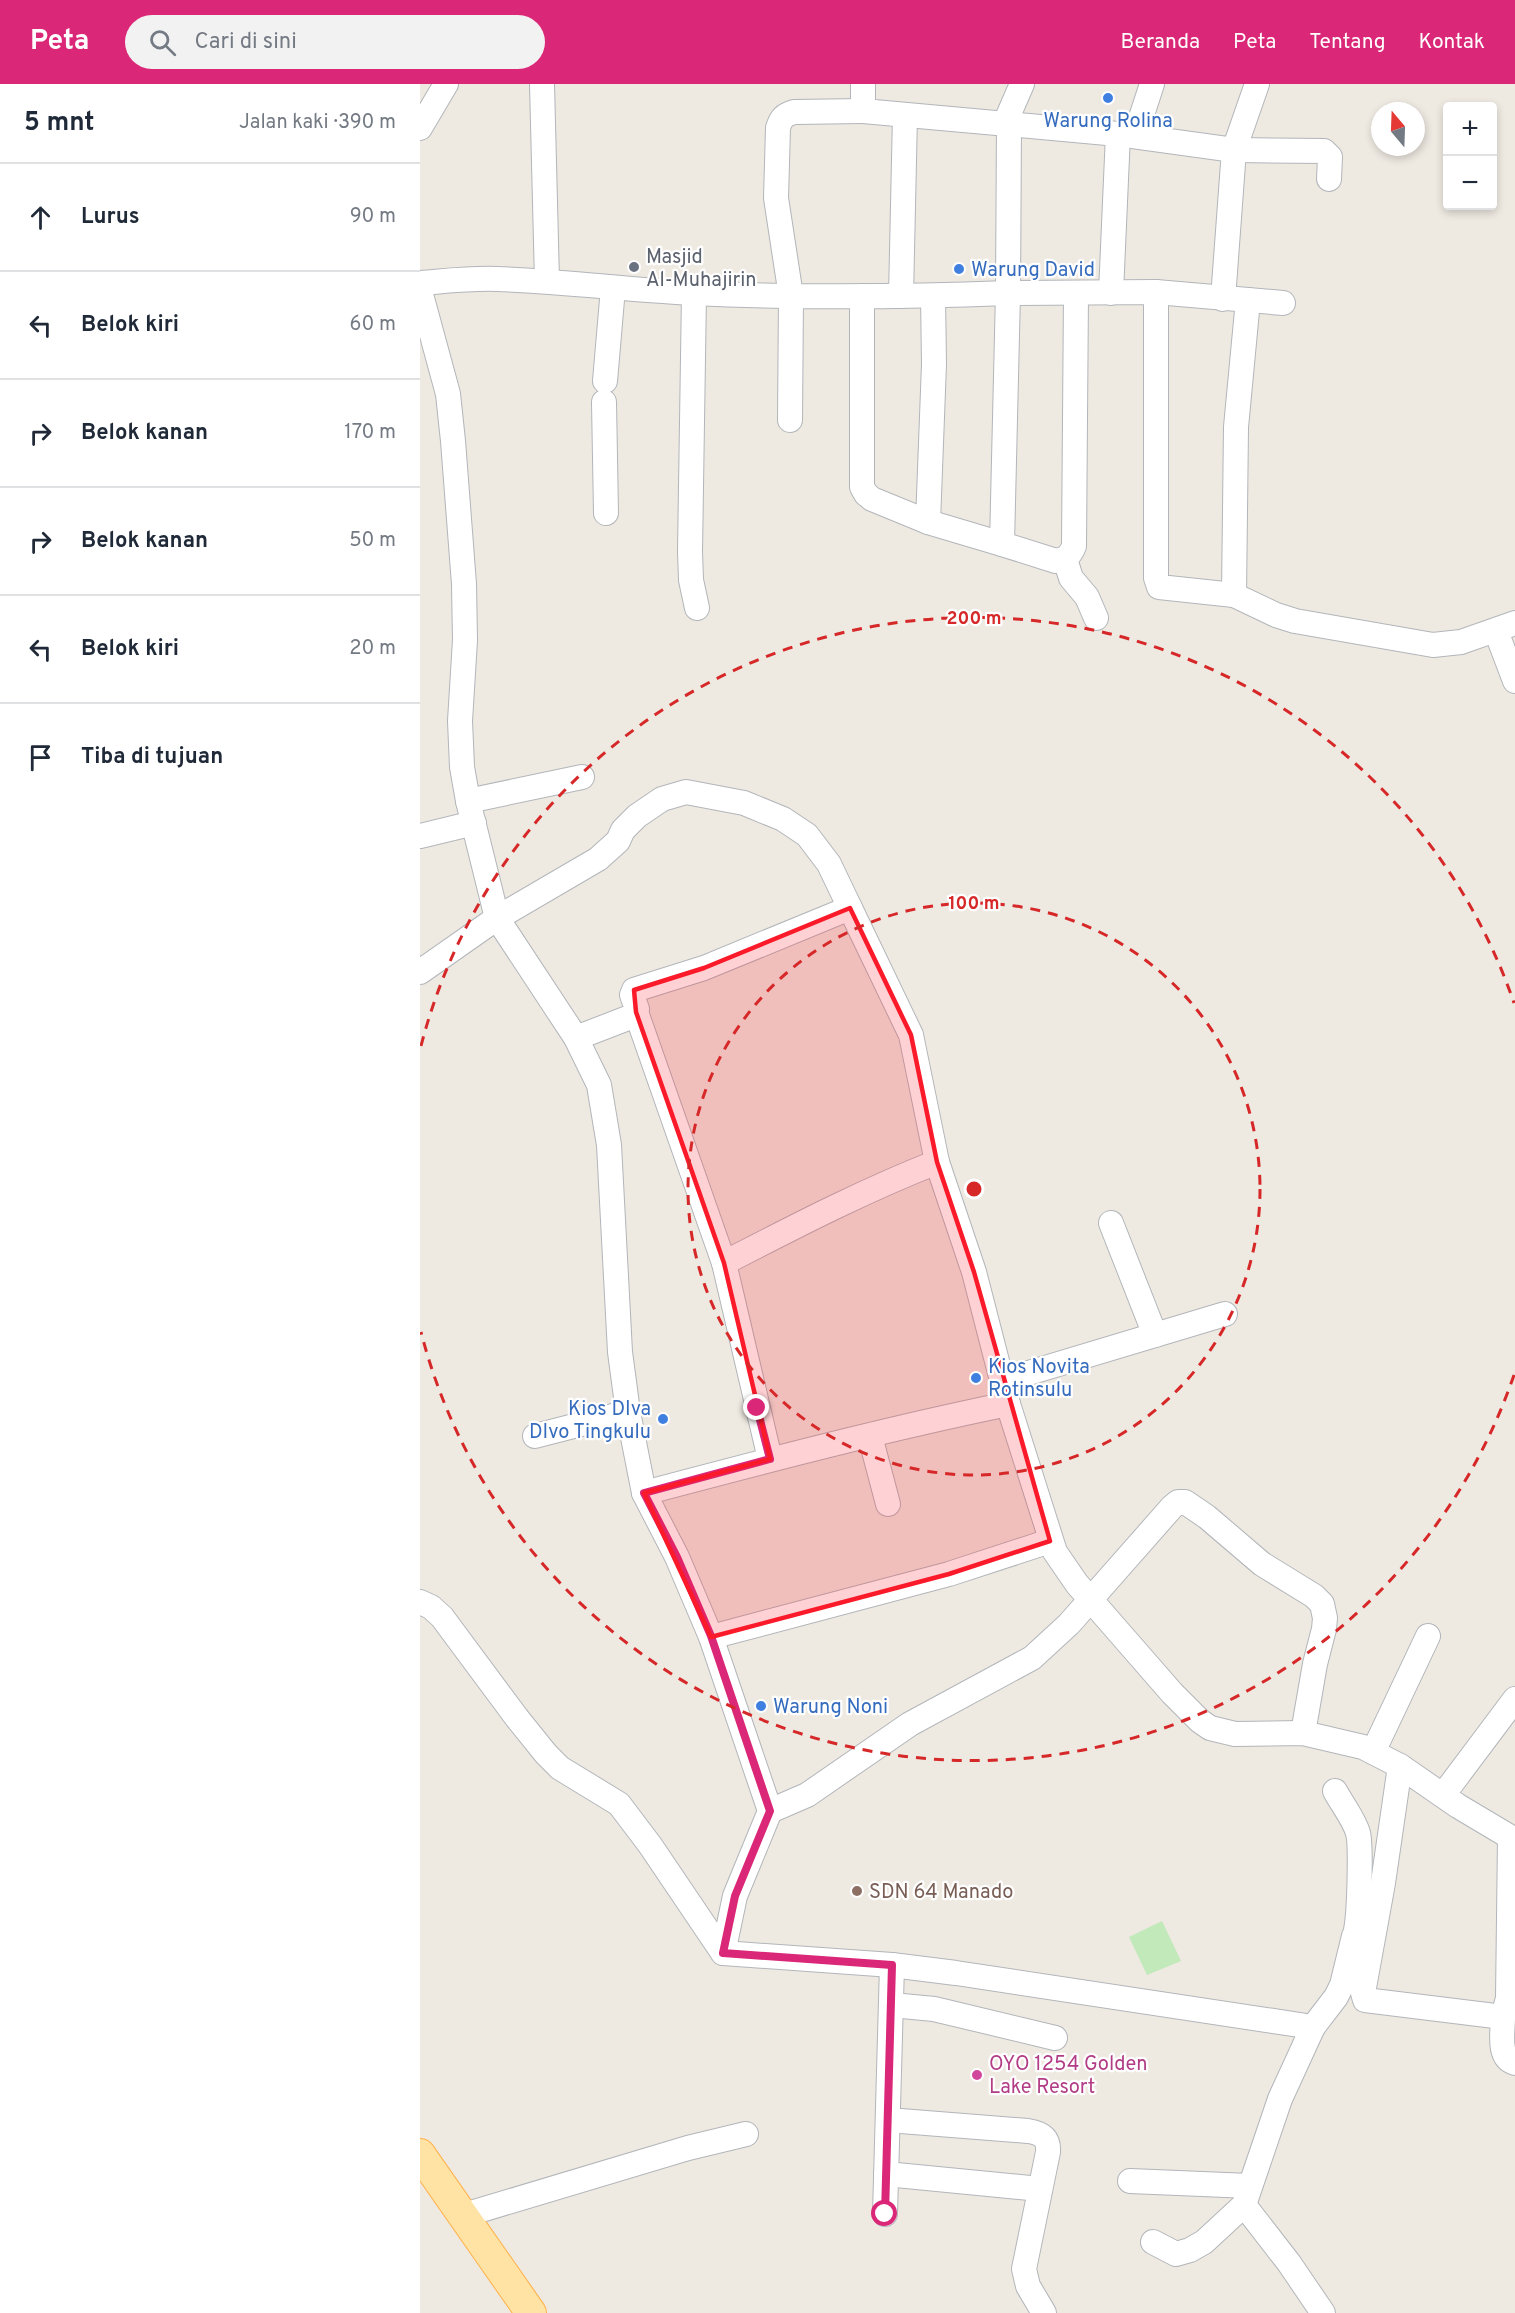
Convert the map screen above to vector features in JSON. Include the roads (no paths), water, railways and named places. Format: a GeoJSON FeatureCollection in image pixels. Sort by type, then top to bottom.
{"type":"FeatureCollection","features":[{"type":"Feature","properties":{"kind":"main road"},"geometry":{"type":"LineString","coordinates":[[420,2154],[461,2216],[531,2313]]}},
{"type":"Feature","properties":{"kind":"street"},"geometry":{"type":"LineString","coordinates":[[420,128],[446,84]]}},
{"type":"Feature","properties":{"kind":"street"},"geometry":{"type":"LineString","coordinates":[[542,84],[547,281]]}},
{"type":"Feature","properties":{"kind":"street"},"geometry":{"type":"LineString","coordinates":[[863,84],[863,111]]}},
{"type":"Feature","properties":{"kind":"street"},"geometry":{"type":"LineString","coordinates":[[1002,544],[1008,293],[1007,123],[1022,84]]}},
{"type":"Feature","properties":{"kind":"street"},"geometry":{"type":"LineString","coordinates":[[1111,293],[1127,135],[1152,84]]}},
{"type":"Feature","properties":{"kind":"street"},"geometry":{"type":"LineString","coordinates":[[1223,299],[1234,150],[1257,84]]}},
{"type":"Feature","properties":{"kind":"street"},"geometry":{"type":"LineString","coordinates":[[790,420],[790,296],[776,190],[778,128],[780,120],[786,114],[863,111],[1127,135],[1234,150],[1324,151],[1330,157],[1329,179]]}},
{"type":"Feature","properties":{"kind":"street"},"geometry":{"type":"LineString","coordinates":[[901,296],[905,115]]}},
{"type":"Feature","properties":{"kind":"street"},"geometry":{"type":"LineString","coordinates":[[420,283],[495,279],[694,293],[790,296],[1156,292],[1283,303]]}},
{"type":"Feature","properties":{"kind":"street"},"geometry":{"type":"LineString","coordinates":[[604,287],[606,513]]}},
{"type":"Feature","properties":{"kind":"street"},"geometry":{"type":"LineString","coordinates":[[420,291],[448,394],[453,441],[464,584],[465,640],[460,721],[462,768],[471,812],[497,918],[576,1038],[599,1084],[609,1145],[620,1352],[628,1412],[644,1493],[677,1557],[711,1636],[770,1811],[735,1896],[723,1953]]}},
{"type":"Feature","properties":{"kind":"street"},"geometry":{"type":"LineString","coordinates":[[1156,292],[1156,578],[1159,587],[1168,590],[1234,595],[1275,615],[1295,621],[1424,643],[1447,645],[1505,627],[1515,681]]}},
{"type":"Feature","properties":{"kind":"street"},"geometry":{"type":"LineString","coordinates":[[694,293],[690,552],[691,580],[697,608]]}},
{"type":"Feature","properties":{"kind":"street"},"geometry":{"type":"LineString","coordinates":[[862,296],[862,487],[866,494],[872,500],[928,522],[1056,561],[1065,560],[1074,546],[1076,293]]}},
{"type":"Feature","properties":{"kind":"street"},"geometry":{"type":"LineString","coordinates":[[928,522],[934,364],[933,296]]}},
{"type":"Feature","properties":{"kind":"street"},"geometry":{"type":"LineString","coordinates":[[1234,595],[1236,427],[1248,300]]}},
{"type":"Feature","properties":{"kind":"street"},"geometry":{"type":"LineString","coordinates":[[1065,560],[1071,578],[1087,597],[1096,618]]}},
{"type":"Feature","properties":{"kind":"street"},"geometry":{"type":"LineString","coordinates":[[420,836],[471,812],[582,777]]}},
{"type":"Feature","properties":{"kind":"street"},"geometry":{"type":"LineString","coordinates":[[420,972],[497,918],[598,859],[618,841],[630,823],[662,799],[686,792],[744,803],[783,819],[807,835],[818,846],[837,879],[911,1035],[937,1162],[974,1272],[1005,1393],[1050,1541],[1068,1573],[1172,1693],[1210,1728],[1235,1734],[1303,1733],[1340,1740],[1373,1752],[1400,1766],[1513,1839],[1508,1998],[1503,2016],[1503,2053],[1510,2062],[1515,2063]]}},
{"type":"Feature","properties":{"kind":"street"},"geometry":{"type":"LineString","coordinates":[[770,1459],[724,1263],[636,1012],[632,994],[634,990],[697,970],[850,908]]}},
{"type":"Feature","properties":{"kind":"street"},"geometry":{"type":"LineString","coordinates":[[576,1038],[633,1016],[636,1012]]}},
{"type":"Feature","properties":{"kind":"street"},"geometry":{"type":"LineString","coordinates":[[724,1263],[805,1220],[937,1162]]}},
{"type":"Feature","properties":{"kind":"street"},"geometry":{"type":"LineString","coordinates":[[1111,1223],[1155,1335]]}},
{"type":"Feature","properties":{"kind":"street"},"geometry":{"type":"LineString","coordinates":[[644,1493],[770,1459],[884,1432],[1005,1393],[1155,1335],[1225,1314]]}},
{"type":"Feature","properties":{"kind":"street"},"geometry":{"type":"LineString","coordinates":[[535,1436],[628,1412]]}},
{"type":"Feature","properties":{"kind":"street"},"geometry":{"type":"LineString","coordinates":[[884,1432],[888,1504]]}},
{"type":"Feature","properties":{"kind":"street"},"geometry":{"type":"LineString","coordinates":[[770,1811],[807,1795],[901,1729],[1032,1658],[1091,1600],[1178,1502],[1185,1502],[1207,1517],[1262,1564],[1314,1596],[1322,1604],[1325,1618],[1324,1629],[1315,1664],[1303,1733]]}},
{"type":"Feature","properties":{"kind":"street"},"geometry":{"type":"LineString","coordinates":[[711,1636],[949,1574],[1050,1541]]}},
{"type":"Feature","properties":{"kind":"street"},"geometry":{"type":"LineString","coordinates":[[420,1602],[431,1607],[441,1617],[517,1718],[553,1761],[619,1804],[663,1863],[723,1953]]}},
{"type":"Feature","properties":{"kind":"street"},"geometry":{"type":"LineString","coordinates":[[1373,1752],[1428,1636]]}},
{"type":"Feature","properties":{"kind":"street"},"geometry":{"type":"LineString","coordinates":[[1443,1795],[1515,1699]]}},
{"type":"Feature","properties":{"kind":"street"},"geometry":{"type":"LineString","coordinates":[[1400,1766],[1364,1997],[1373,2002],[1503,2016]]}},
{"type":"Feature","properties":{"kind":"street"},"geometry":{"type":"LineString","coordinates":[[1153,2242],[1176,2254],[1190,2250],[1204,2242],[1247,2196],[1280,2099],[1313,2027],[1336,1997],[1342,1985],[1359,1918],[1358,1833],[1335,1791]]}},
{"type":"Feature","properties":{"kind":"street"},"geometry":{"type":"LineString","coordinates":[[723,1953],[892,1965],[968,1974],[1313,2027]]}},
{"type":"Feature","properties":{"kind":"street"},"geometry":{"type":"LineString","coordinates":[[885,2214],[892,1965]]}},
{"type":"Feature","properties":{"kind":"street"},"geometry":{"type":"LineString","coordinates":[[892,2005],[934,2009],[1055,2038]]}},
{"type":"Feature","properties":{"kind":"street"},"geometry":{"type":"LineString","coordinates":[[888,2120],[1040,2133],[1046,2139],[1048,2146],[1024,2269],[1028,2286],[1044,2313]]}},
{"type":"Feature","properties":{"kind":"street"},"geometry":{"type":"LineString","coordinates":[[461,2216],[688,2148],[746,2134]]}},
{"type":"Feature","properties":{"kind":"street"},"geometry":{"type":"LineString","coordinates":[[886,2174],[1040,2189]]}},
{"type":"Feature","properties":{"kind":"street"},"geometry":{"type":"LineString","coordinates":[[1130,2181],[1247,2196]]}},
{"type":"Feature","properties":{"kind":"street"},"geometry":{"type":"LineString","coordinates":[[1247,2196],[1323,2313]]}},
{"type":"Feature","properties":{"kind":"place","name":"Warung Rolina"},"geometry":{"type":"Point","coordinates":[1108,98]}},
{"type":"Feature","properties":{"kind":"place","name":"Masjid Al-Muhajirin"},"geometry":{"type":"Point","coordinates":[634,267]}},
{"type":"Feature","properties":{"kind":"place","name":"Warung David"},"geometry":{"type":"Point","coordinates":[959,269]}},
{"type":"Feature","properties":{"kind":"place","name":"Kios Novita Rotinsulu"},"geometry":{"type":"Point","coordinates":[976,1378]}},
{"type":"Feature","properties":{"kind":"place","name":"Kios DIva DIvo Tingkulu"},"geometry":{"type":"Point","coordinates":[663,1419]}},
{"type":"Feature","properties":{"kind":"place","name":"Warung Noni"},"geometry":{"type":"Point","coordinates":[761,1706]}},
{"type":"Feature","properties":{"kind":"place","name":"SDN 64 Manado"},"geometry":{"type":"Point","coordinates":[857,1891]}},
{"type":"Feature","properties":{"kind":"place","name":"OYO 1254 Golden Lake Resort"},"geometry":{"type":"Point","coordinates":[977,2075]}}]}
